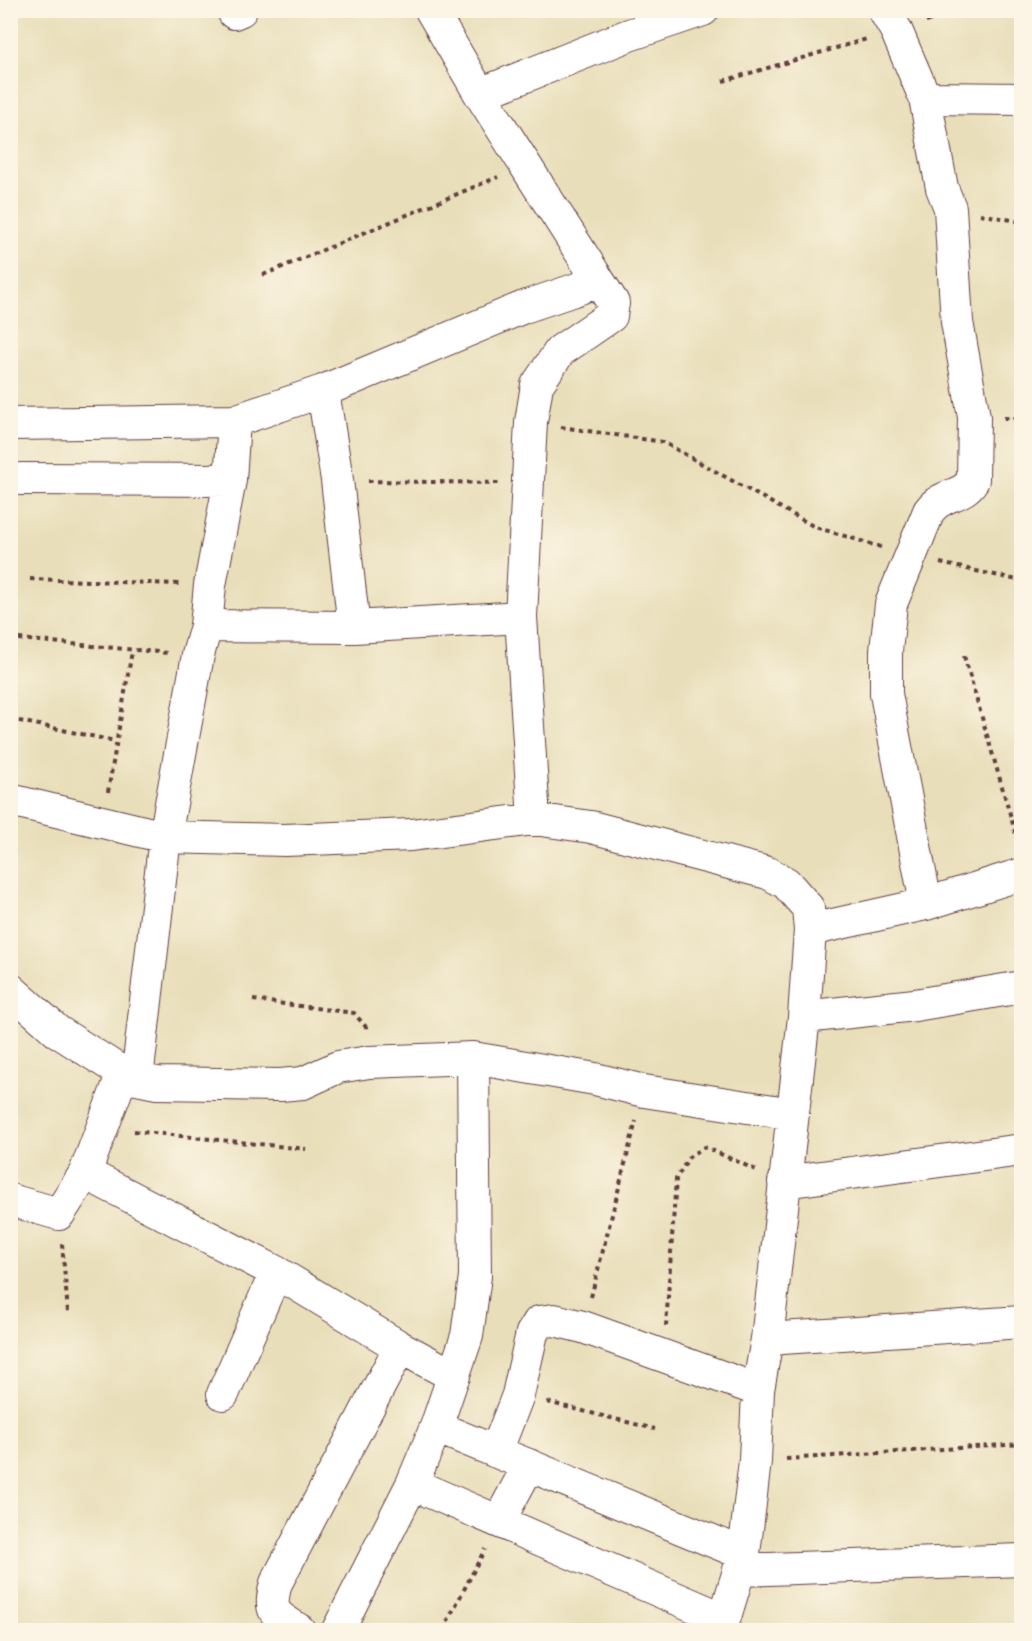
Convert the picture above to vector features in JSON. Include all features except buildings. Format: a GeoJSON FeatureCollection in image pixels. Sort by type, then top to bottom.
{"type":"FeatureCollection","features":[{"type":"Feature","properties":{"kind":"street"},"geometry":{"type":"LineString","coordinates":[[431,10],[480,94],[613,303],[611,316],[560,351],[537,385],[531,422],[526,483],[521,617],[534,819]]}},
{"type":"Feature","properties":{"kind":"street"},"geometry":{"type":"LineString","coordinates":[[480,94],[629,35],[704,10]]}},
{"type":"Feature","properties":{"kind":"street"},"geometry":{"type":"LineString","coordinates":[[890,20],[925,99],[942,188],[950,208],[957,322],[974,417],[973,480],[959,494],[941,500],[929,511],[891,604],[886,651],[886,694],[926,904]]}},
{"type":"Feature","properties":{"kind":"street"},"geometry":{"type":"LineString","coordinates":[[925,99],[1022,99]]}},
{"type":"Feature","properties":{"kind":"street"},"geometry":{"type":"LineString","coordinates":[[10,424],[234,421],[323,391],[524,307],[580,288],[597,278]]}},
{"type":"Feature","properties":{"kind":"street"},"geometry":{"type":"LineString","coordinates":[[323,391],[337,480],[354,627]]}},
{"type":"Feature","properties":{"kind":"street"},"geometry":{"type":"LineString","coordinates":[[10,1200],[59,1214],[85,1173],[103,1128],[130,1076],[165,837],[198,655],[206,626],[210,585],[230,480],[234,421]]}},
{"type":"Feature","properties":{"kind":"street"},"geometry":{"type":"LineString","coordinates":[[21,479],[230,480]]}},
{"type":"Feature","properties":{"kind":"street"},"geometry":{"type":"LineString","coordinates":[[206,626],[354,627],[521,617]]}},
{"type":"Feature","properties":{"kind":"street"},"geometry":{"type":"LineString","coordinates":[[10,800],[165,837],[285,840],[399,835],[534,819],[591,827],[768,873],[786,883],[808,908],[810,930],[804,1017],[767,1339],[758,1390],[755,1461],[742,1562],[722,1625],[499,1521],[412,1484]]}},
{"type":"Feature","properties":{"kind":"street"},"geometry":{"type":"LineString","coordinates":[[810,930],[926,904],[1022,874]]}},
{"type":"Feature","properties":{"kind":"street"},"geometry":{"type":"LineString","coordinates":[[804,1017],[915,1005],[1022,987]]}},
{"type":"Feature","properties":{"kind":"street"},"geometry":{"type":"LineString","coordinates":[[10,989],[57,1031],[130,1076],[157,1083],[280,1085],[303,1083],[338,1067],[369,1062],[473,1058],[595,1079],[644,1091],[793,1114]]}},
{"type":"Feature","properties":{"kind":"street"},"geometry":{"type":"LineString","coordinates":[[338,1630],[412,1484],[436,1427],[467,1336],[475,1276],[473,1058]]}},
{"type":"Feature","properties":{"kind":"street"},"geometry":{"type":"LineString","coordinates":[[784,1182],[1022,1150]]}},
{"type":"Feature","properties":{"kind":"street"},"geometry":{"type":"LineString","coordinates":[[85,1173],[276,1272],[400,1347],[454,1376]]}},
{"type":"Feature","properties":{"kind":"street"},"geometry":{"type":"LineString","coordinates":[[223,1394],[276,1272]]}},
{"type":"Feature","properties":{"kind":"street"},"geometry":{"type":"LineString","coordinates":[[496,1452],[518,1395],[532,1333],[539,1322],[554,1320],[583,1327],[758,1390]]}},
{"type":"Feature","properties":{"kind":"street"},"geometry":{"type":"LineString","coordinates":[[767,1339],[1022,1322]]}},
{"type":"Feature","properties":{"kind":"street"},"geometry":{"type":"LineString","coordinates":[[299,1630],[277,1615],[272,1608],[276,1583],[400,1347]]}},
{"type":"Feature","properties":{"kind":"street"},"geometry":{"type":"LineString","coordinates":[[436,1427],[529,1465],[742,1562],[1022,1560]]}},
{"type":"Feature","properties":{"kind":"street"},"geometry":{"type":"LineString","coordinates":[[499,1521],[529,1465]]}},
{"type":"Feature","properties":{"kind":"path"},"geometry":{"type":"LineString","coordinates":[[723,81],[890,20],[965,10]]}},
{"type":"Feature","properties":{"kind":"path"},"geometry":{"type":"LineString","coordinates":[[263,274],[526,166]]}},
{"type":"Feature","properties":{"kind":"path"},"geometry":{"type":"LineString","coordinates":[[950,208],[1022,222]]}},
{"type":"Feature","properties":{"kind":"path"},"geometry":{"type":"LineString","coordinates":[[531,422],[663,442],[815,527],[911,556],[1022,581]]}},
{"type":"Feature","properties":{"kind":"path"},"geometry":{"type":"LineString","coordinates":[[337,480],[526,483]]}},
{"type":"Feature","properties":{"kind":"path"},"geometry":{"type":"LineString","coordinates":[[30,579],[210,585]]}},
{"type":"Feature","properties":{"kind":"path"},"geometry":{"type":"LineString","coordinates":[[10,641],[19,639],[132,651],[103,821]]}},
{"type":"Feature","properties":{"kind":"path"},"geometry":{"type":"LineString","coordinates":[[964,656],[1022,853]]}},
{"type":"Feature","properties":{"kind":"path"},"geometry":{"type":"LineString","coordinates":[[10,719],[115,741]]}},
{"type":"Feature","properties":{"kind":"path"},"geometry":{"type":"LineString","coordinates":[[253,1000],[354,1013],[366,1028],[369,1062]]}},
{"type":"Feature","properties":{"kind":"path"},"geometry":{"type":"LineString","coordinates":[[583,1327],[644,1091]]}},
{"type":"Feature","properties":{"kind":"path"},"geometry":{"type":"LineString","coordinates":[[103,1128],[306,1149]]}},
{"type":"Feature","properties":{"kind":"path"},"geometry":{"type":"LineString","coordinates":[[664,1357],[676,1179],[689,1157],[705,1147],[784,1182]]}},
{"type":"Feature","properties":{"kind":"path"},"geometry":{"type":"LineString","coordinates":[[59,1214],[68,1312]]}},
{"type":"Feature","properties":{"kind":"path"},"geometry":{"type":"LineString","coordinates":[[518,1395],[655,1430]]}},
{"type":"Feature","properties":{"kind":"path"},"geometry":{"type":"LineString","coordinates":[[755,1461],[1022,1444]]}},
{"type":"Feature","properties":{"kind":"path"},"geometry":{"type":"LineString","coordinates":[[443,1630],[499,1521]]}}]}
